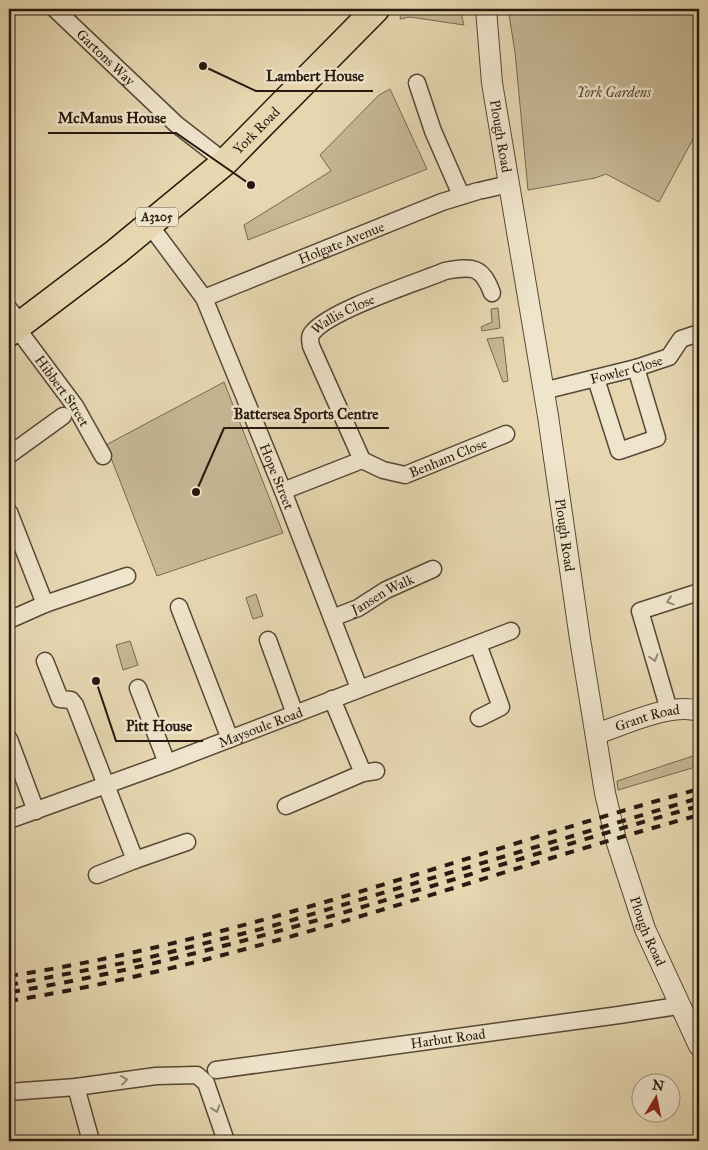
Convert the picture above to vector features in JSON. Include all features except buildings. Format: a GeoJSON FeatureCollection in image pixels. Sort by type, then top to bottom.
{"type":"FeatureCollection","features":[{"type":"Feature","properties":{"kind":"highway","name":"York Road"},"geometry":{"type":"LineString","coordinates":[[14,323],[116,252],[225,162],[376,9]]}},
{"type":"Feature","properties":{"kind":"street","name":"Gartons Way"},"geometry":{"type":"LineString","coordinates":[[56,9],[170,118],[225,162]]}},
{"type":"Feature","properties":{"kind":"street","name":"Plough Road"},"geometry":{"type":"LineString","coordinates":[[482,9],[488,35],[491,74],[544,391],[605,793],[616,840],[645,929],[699,1046]]}},
{"type":"Feature","properties":{"kind":"street"},"geometry":{"type":"LineString","coordinates":[[417,83],[433,131],[462,195]]}},
{"type":"Feature","properties":{"kind":"street","name":"Holgate Avenue"},"geometry":{"type":"LineString","coordinates":[[204,298],[462,195],[509,184]]}},
{"type":"Feature","properties":{"kind":"street","name":"Hope Street"},"geometry":{"type":"LineString","coordinates":[[149,224],[204,298],[283,491],[358,688]]}},
{"type":"Feature","properties":{"kind":"street","name":"Wallis Close"},"geometry":{"type":"LineString","coordinates":[[362,460],[311,346],[310,337],[314,330],[341,312],[459,268],[480,272],[485,276],[492,293]]}},
{"type":"Feature","properties":{"kind":"street","name":"Hibbert Street"},"geometry":{"type":"LineString","coordinates":[[14,323],[75,406],[103,456]]}},
{"type":"Feature","properties":{"kind":"street","name":"Fowler Close"},"geometry":{"type":"LineString","coordinates":[[544,391],[596,379],[669,357],[680,339],[699,333]]}},
{"type":"Feature","properties":{"kind":"street"},"geometry":{"type":"LineString","coordinates":[[596,379],[618,451],[657,438],[636,368]]}},
{"type":"Feature","properties":{"kind":"street"},"geometry":{"type":"LineString","coordinates":[[9,455],[62,416]]}},
{"type":"Feature","properties":{"kind":"street","name":"Benham Close"},"geometry":{"type":"LineString","coordinates":[[362,460],[383,470],[405,476],[506,434]]}},
{"type":"Feature","properties":{"kind":"street"},"geometry":{"type":"LineString","coordinates":[[283,491],[362,460]]}},
{"type":"Feature","properties":{"kind":"street"},"geometry":{"type":"LineString","coordinates":[[9,512],[44,604]]}},
{"type":"Feature","properties":{"kind":"street","name":"Jansen Walk"},"geometry":{"type":"LineString","coordinates":[[332,618],[358,608],[386,590],[433,569]]}},
{"type":"Feature","properties":{"kind":"street"},"geometry":{"type":"LineString","coordinates":[[9,620],[44,604],[127,576]]}},
{"type":"Feature","properties":{"kind":"street"},"geometry":{"type":"LineString","coordinates":[[669,710],[640,611],[699,592]]}},
{"type":"Feature","properties":{"kind":"street"},"geometry":{"type":"LineString","coordinates":[[179,607],[230,739]]}},
{"type":"Feature","properties":{"kind":"street","name":"Maysoule Road"},"geometry":{"type":"LineString","coordinates":[[9,820],[167,763],[510,631]]}},
{"type":"Feature","properties":{"kind":"street"},"geometry":{"type":"LineString","coordinates":[[268,640],[295,714]]}},
{"type":"Feature","properties":{"kind":"street"},"geometry":{"type":"LineString","coordinates":[[478,644],[501,707],[480,718]]}},
{"type":"Feature","properties":{"kind":"street"},"geometry":{"type":"LineString","coordinates":[[45,661],[60,698],[74,703],[135,860]]}},
{"type":"Feature","properties":{"kind":"street"},"geometry":{"type":"LineString","coordinates":[[138,688],[167,763]]}},
{"type":"Feature","properties":{"kind":"street"},"geometry":{"type":"LineString","coordinates":[[286,806],[369,772],[332,699]]}},
{"type":"Feature","properties":{"kind":"street","name":"Grant Road"},"geometry":{"type":"LineString","coordinates":[[596,734],[669,710],[684,708],[699,711]]}},
{"type":"Feature","properties":{"kind":"street"},"geometry":{"type":"LineString","coordinates":[[9,739],[36,810]]}},
{"type":"Feature","properties":{"kind":"street"},"geometry":{"type":"LineString","coordinates":[[97,875],[187,842]]}},
{"type":"Feature","properties":{"kind":"street","name":"Harbut Road"},"geometry":{"type":"LineString","coordinates":[[9,1092],[76,1087],[156,1076],[209,1074],[620,1015],[679,1004]]}},
{"type":"Feature","properties":{"kind":"street"},"geometry":{"type":"LineString","coordinates":[[209,1074],[209,1089],[226,1141]]}},
{"type":"Feature","properties":{"kind":"street"},"geometry":{"type":"LineString","coordinates":[[76,1087],[91,1141]]}},
{"type":"Feature","properties":{"kind":"green space"},"geometry":{"type":"Polygon","coordinates":[[[401,9],[460,9],[464,25],[410,17],[400,19],[401,9]]]}},
{"type":"Feature","properties":{"kind":"green space","name":"York Gardens"},"geometry":{"type":"Polygon","coordinates":[[[508,9],[699,9],[699,128],[659,202],[606,174],[595,178],[528,190],[515,52],[508,9]]]}},
{"type":"Feature","properties":{"kind":"green space"},"geometry":{"type":"Polygon","coordinates":[[[390,89],[427,169],[248,240],[244,225],[331,171],[320,155],[379,95],[390,89]]]}},
{"type":"Feature","properties":{"kind":"green space"},"geometry":{"type":"Polygon","coordinates":[[[498,308],[500,328],[482,331],[481,327],[492,322],[491,309],[498,308]]]}},
{"type":"Feature","properties":{"kind":"green space"},"geometry":{"type":"Polygon","coordinates":[[[503,337],[508,381],[503,382],[487,339],[503,337]]]}},
{"type":"Feature","properties":{"kind":"green space"},"geometry":{"type":"Polygon","coordinates":[[[224,382],[283,533],[157,576],[106,445],[224,382]]]}},
{"type":"Feature","properties":{"kind":"green space"},"geometry":{"type":"Polygon","coordinates":[[[256,594],[263,616],[253,619],[246,598],[256,594]]]}},
{"type":"Feature","properties":{"kind":"green space"},"geometry":{"type":"Polygon","coordinates":[[[130,641],[138,665],[123,670],[116,645],[130,641]]]}},
{"type":"Feature","properties":{"kind":"green space"},"geometry":{"type":"Polygon","coordinates":[[[699,754],[699,766],[618,790],[617,781],[699,754]]]}},
{"type":"Feature","properties":{"kind":"railway"},"geometry":{"type":"LineString","coordinates":[[9,976],[97,960],[271,918],[699,789]]}},
{"type":"Feature","properties":{"kind":"railway"},"geometry":{"type":"LineString","coordinates":[[9,985],[139,960],[269,927],[699,798]]}},
{"type":"Feature","properties":{"kind":"railway"},"geometry":{"type":"LineString","coordinates":[[11,992],[99,975],[272,933],[699,806]]}},
{"type":"Feature","properties":{"kind":"railway"},"geometry":{"type":"LineString","coordinates":[[9,1001],[97,985],[271,942],[699,815]]}},
{"type":"Feature","properties":{"kind":"place","name":"Lambert House"},"geometry":{"type":"Point","coordinates":[203,66]}},
{"type":"Feature","properties":{"kind":"place","name":"McManus House"},"geometry":{"type":"Point","coordinates":[251,185]}},
{"type":"Feature","properties":{"kind":"place","name":"Battersea Sports Centre"},"geometry":{"type":"Point","coordinates":[196,492]}},
{"type":"Feature","properties":{"kind":"place","name":"Pitt House"},"geometry":{"type":"Point","coordinates":[96,681]}}]}
